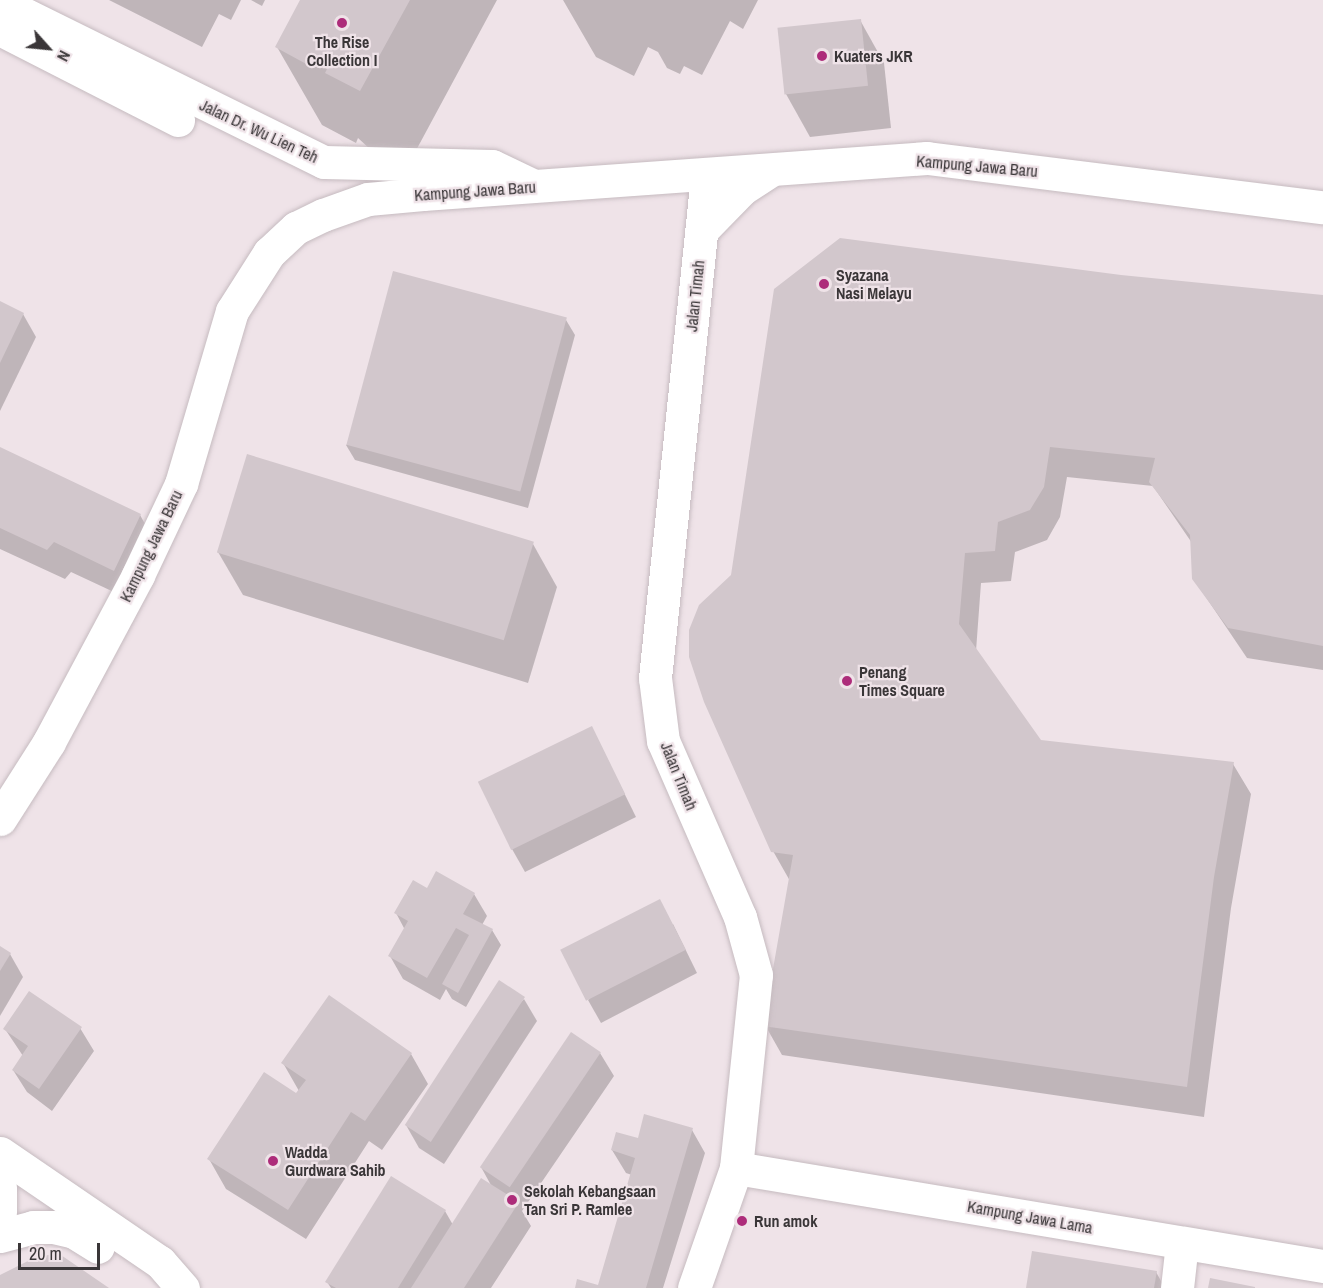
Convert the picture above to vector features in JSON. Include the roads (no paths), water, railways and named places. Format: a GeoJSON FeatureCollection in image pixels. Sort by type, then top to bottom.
{"type":"FeatureCollection","features":[{"type":"Feature","properties":{"kind":"street","name":"Jalan Dr. Wu Lien Teh"},"geometry":{"type":"LineString","coordinates":[[0,2],[324,162],[492,166],[536,187]]}},
{"type":"Feature","properties":{"kind":"street","name":"Jalan Dr. Wu Lien Teh"},"geometry":{"type":"LineString","coordinates":[[0,29],[178,120]]}},
{"type":"Feature","properties":{"kind":"street","name":"Kampung Jawa Baru"},"geometry":{"type":"LineString","coordinates":[[0,819],[49,742],[143,565],[181,484],[232,311],[269,253],[296,228],[368,199],[707,176],[927,158],[1323,207]]}},
{"type":"Feature","properties":{"kind":"street"},"geometry":{"type":"LineString","coordinates":[[702,230],[742,189],[771,170]]}},
{"type":"Feature","properties":{"kind":"street","name":"Jalan Timah"},"geometry":{"type":"LineString","coordinates":[[694,1288],[736,1168],[756,975],[740,917],[663,741],[655,678],[707,176]]}},
{"type":"Feature","properties":{"kind":"street"},"geometry":{"type":"LineString","coordinates":[[0,1153],[160,1262],[182,1288]]}},
{"type":"Feature","properties":{"kind":"street","name":"Kampung Jawa Lama"},"geometry":{"type":"LineString","coordinates":[[736,1168],[1323,1266]]}},
{"type":"Feature","properties":{"kind":"street"},"geometry":{"type":"LineString","coordinates":[[0,1187],[0,1212]]}},
{"type":"Feature","properties":{"kind":"street"},"geometry":{"type":"LineString","coordinates":[[0,1236],[33,1227],[53,1227],[74,1232],[151,1281],[182,1288]]}},
{"type":"Feature","properties":{"kind":"street"},"geometry":{"type":"LineString","coordinates":[[1177,1288],[1182,1243]]}},
{"type":"Feature","properties":{"kind":"place","name":"The Rise Collection I"},"geometry":{"type":"Point","coordinates":[342,23]}},
{"type":"Feature","properties":{"kind":"place","name":"Kuaters JKR"},"geometry":{"type":"Point","coordinates":[822,56]}},
{"type":"Feature","properties":{"kind":"place","name":"Syazana Nasi Melayu"},"geometry":{"type":"Point","coordinates":[824,284]}},
{"type":"Feature","properties":{"kind":"place","name":"Penang Times Square"},"geometry":{"type":"Point","coordinates":[847,681]}},
{"type":"Feature","properties":{"kind":"place","name":"Wadda Gurdwara Sahib"},"geometry":{"type":"Point","coordinates":[273,1161]}},
{"type":"Feature","properties":{"kind":"place","name":"Sekolah Kebangsaan Tan Sri P. Ramlee"},"geometry":{"type":"Point","coordinates":[512,1200]}},
{"type":"Feature","properties":{"kind":"place","name":"Run amok"},"geometry":{"type":"Point","coordinates":[742,1221]}}]}
